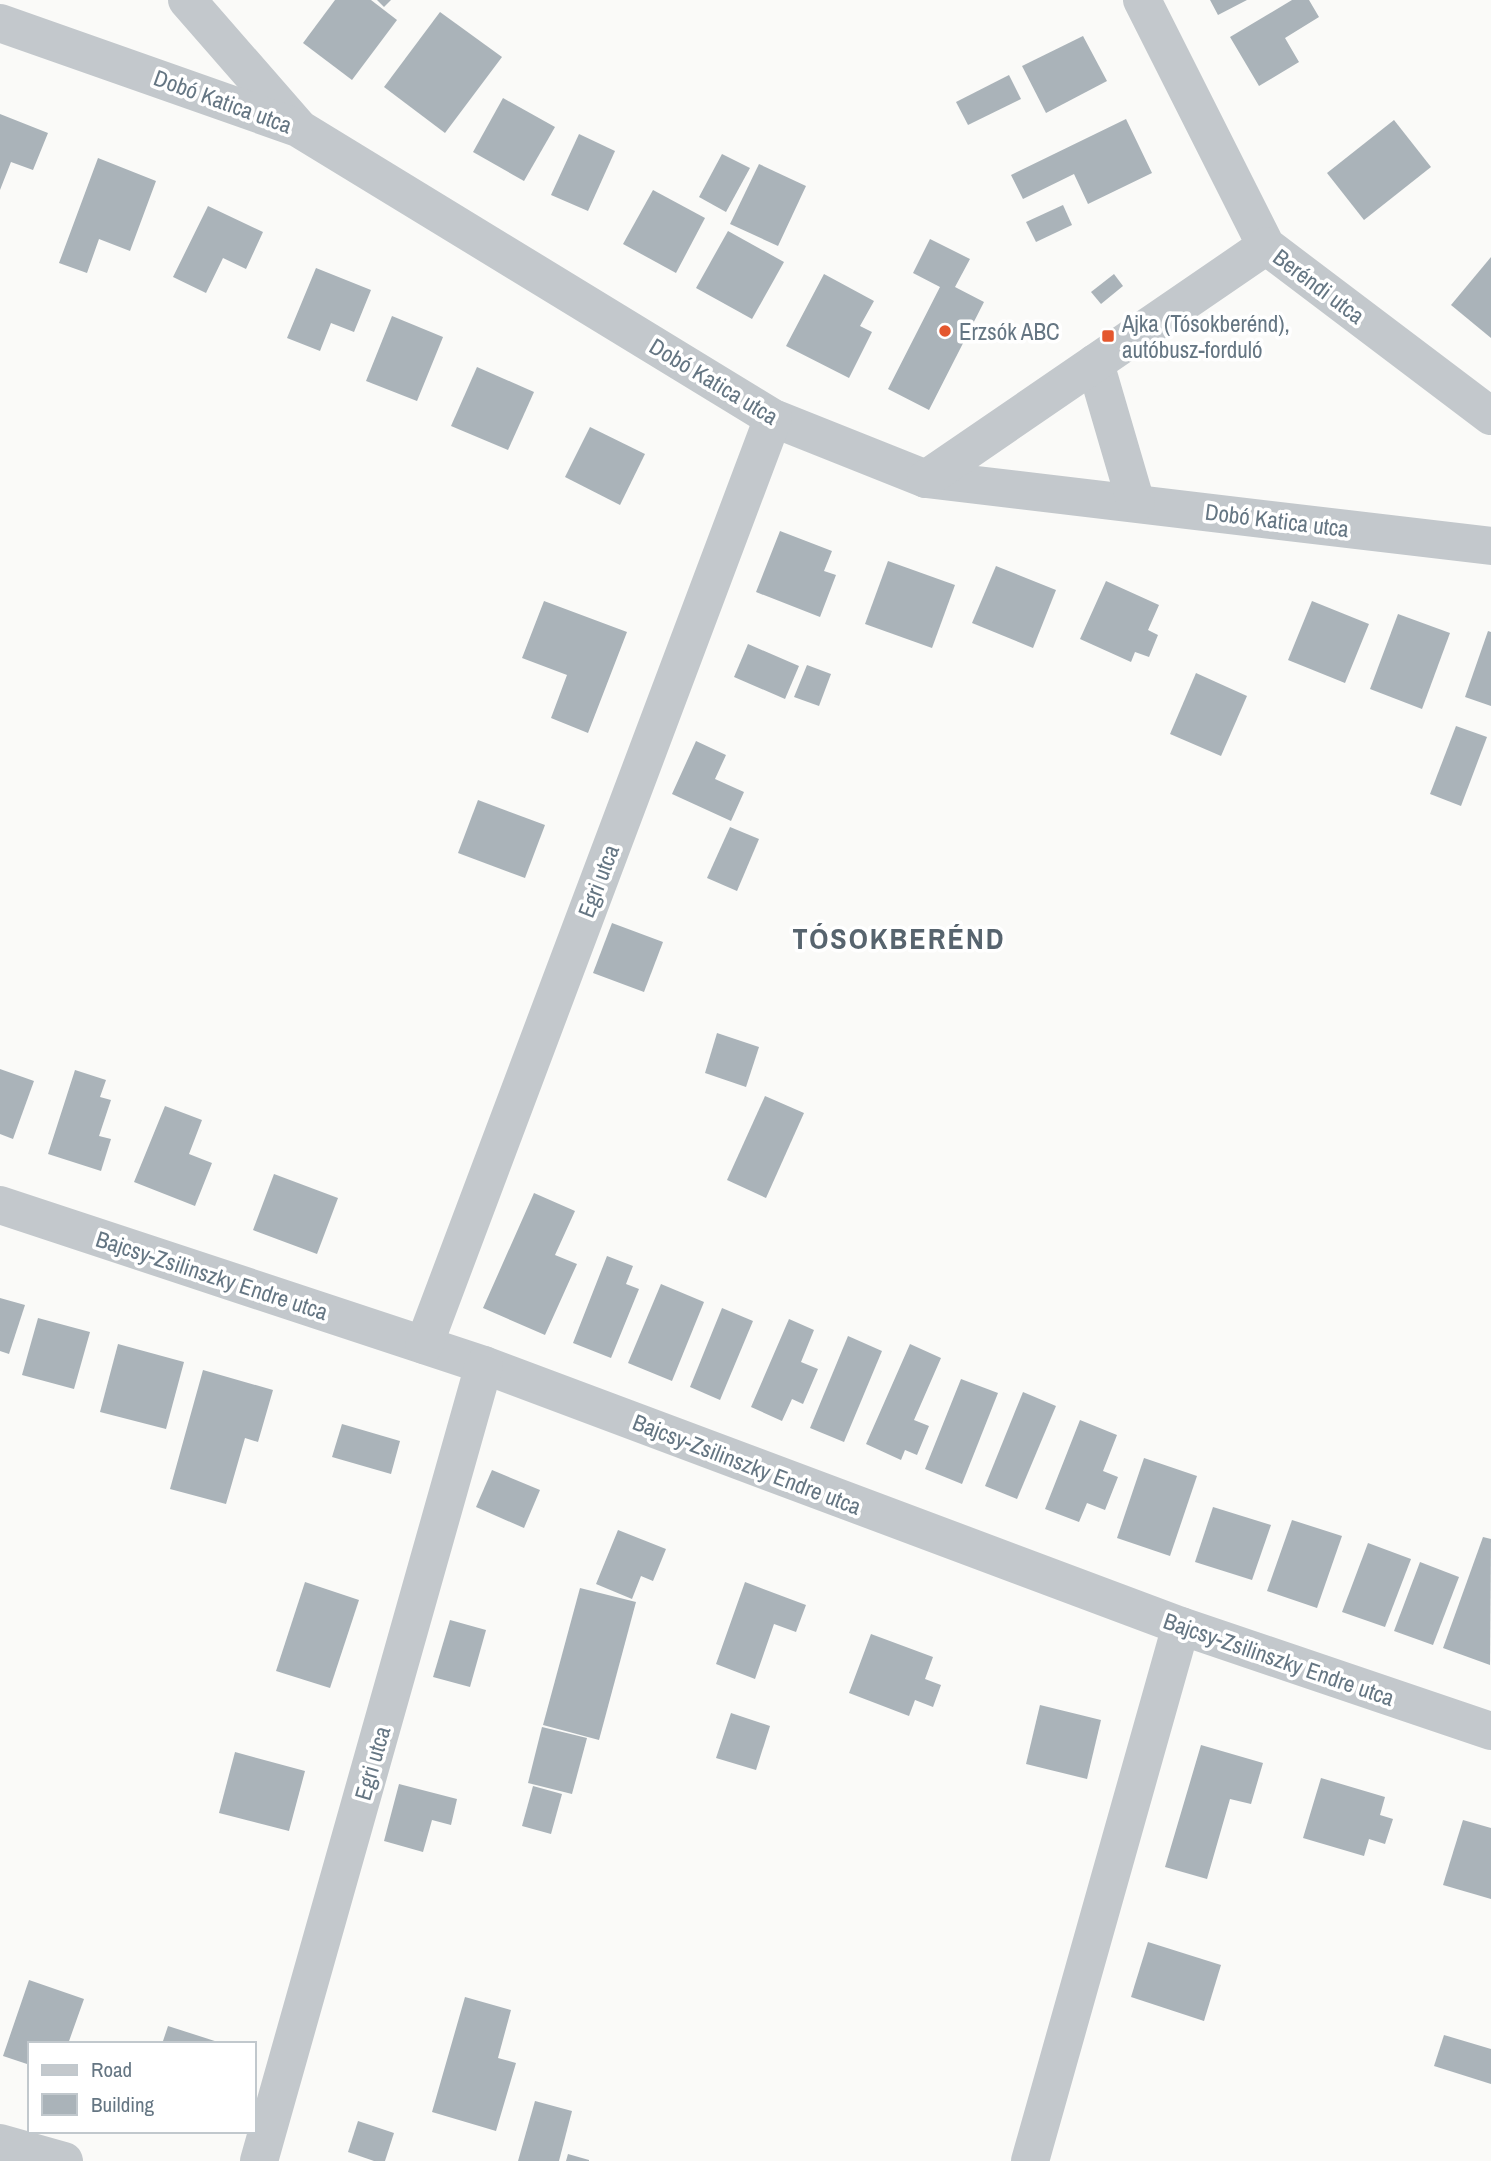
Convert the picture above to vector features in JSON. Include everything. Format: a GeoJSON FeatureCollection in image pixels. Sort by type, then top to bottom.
{"type":"FeatureCollection","features":[{"type":"Feature","properties":{"kind":"street"},"geometry":{"type":"LineString","coordinates":[[187,0],[298,128]]}},
{"type":"Feature","properties":{"kind":"street","name":"Beréndi utca"},"geometry":{"type":"LineString","coordinates":[[1142,0],[1266,246],[1491,416]]}},
{"type":"Feature","properties":{"kind":"street","name":"Dobó Katica utca"},"geometry":{"type":"LineString","coordinates":[[0,23],[298,128],[773,418],[926,479],[1491,546]]}},
{"type":"Feature","properties":{"kind":"street"},"geometry":{"type":"LineString","coordinates":[[926,479],[1266,246]]}},
{"type":"Feature","properties":{"kind":"street"},"geometry":{"type":"LineString","coordinates":[[1095,363],[1136,503]]}},
{"type":"Feature","properties":{"kind":"street","name":"Egri utca"},"geometry":{"type":"LineString","coordinates":[[424,1345],[773,418]]}},
{"type":"Feature","properties":{"kind":"street","name":"Bajcsy-Zsilinszky Endre utca"},"geometry":{"type":"LineString","coordinates":[[0,1205],[484,1365],[1181,1626],[1491,1731]]}},
{"type":"Feature","properties":{"kind":"street","name":"Egri utca"},"geometry":{"type":"LineString","coordinates":[[259,2161],[484,1365]]}},
{"type":"Feature","properties":{"kind":"street"},"geometry":{"type":"LineString","coordinates":[[1030,2161],[1181,1626]]}},
{"type":"Feature","properties":{"kind":"street"},"geometry":{"type":"LineString","coordinates":[[0,2143],[64,2161]]}},
{"type":"Feature","properties":{"kind":"building"},"geometry":{"type":"Polygon","coordinates":[[[335,0],[371,0],[397,20],[352,80],[303,43],[335,0]]]}},
{"type":"Feature","properties":{"kind":"building"},"geometry":{"type":"Polygon","coordinates":[[[377,0],[391,0],[384,7],[377,0]]]}},
{"type":"Feature","properties":{"kind":"building"},"geometry":{"type":"Polygon","coordinates":[[[1210,0],[1247,0],[1218,15],[1210,0]]]}},
{"type":"Feature","properties":{"kind":"building"},"geometry":{"type":"Polygon","coordinates":[[[1292,0],[1309,0],[1319,17],[1285,38],[1299,62],[1259,86],[1230,37],[1292,0]]]}},
{"type":"Feature","properties":{"kind":"building"},"geometry":{"type":"Polygon","coordinates":[[[440,12],[502,57],[445,133],[384,87],[440,12]]]}},
{"type":"Feature","properties":{"kind":"building"},"geometry":{"type":"Polygon","coordinates":[[[1083,36],[1107,81],[1046,113],[1022,66],[1083,36]]]}},
{"type":"Feature","properties":{"kind":"building"},"geometry":{"type":"Polygon","coordinates":[[[1009,75],[1021,99],[968,125],[956,102],[1009,75]]]}},
{"type":"Feature","properties":{"kind":"building"},"geometry":{"type":"Polygon","coordinates":[[[503,98],[555,127],[524,181],[473,152],[503,98]]]}},
{"type":"Feature","properties":{"kind":"building"},"geometry":{"type":"Polygon","coordinates":[[[0,114],[48,133],[33,170],[11,162],[0,190],[0,114]]]}},
{"type":"Feature","properties":{"kind":"building"},"geometry":{"type":"Polygon","coordinates":[[[1126,119],[1152,173],[1088,204],[1074,174],[1023,199],[1011,175],[1126,119]]]}},
{"type":"Feature","properties":{"kind":"building"},"geometry":{"type":"Polygon","coordinates":[[[1394,120],[1431,167],[1364,220],[1327,173],[1394,120]]]}},
{"type":"Feature","properties":{"kind":"building"},"geometry":{"type":"Polygon","coordinates":[[[579,134],[615,151],[588,211],[551,195],[579,134]]]}},
{"type":"Feature","properties":{"kind":"building"},"geometry":{"type":"Polygon","coordinates":[[[722,154],[750,168],[726,212],[699,197],[722,154]]]}},
{"type":"Feature","properties":{"kind":"building"},"geometry":{"type":"Polygon","coordinates":[[[98,158],[156,181],[130,251],[99,239],[87,273],[59,263],[98,158]]]}},
{"type":"Feature","properties":{"kind":"building"},"geometry":{"type":"Polygon","coordinates":[[[759,164],[806,186],[778,246],[730,224],[759,164]]]}},
{"type":"Feature","properties":{"kind":"building"},"geometry":{"type":"Polygon","coordinates":[[[653,190],[705,218],[676,273],[623,244],[653,190]]]}},
{"type":"Feature","properties":{"kind":"building"},"geometry":{"type":"Polygon","coordinates":[[[1063,205],[1072,225],[1036,242],[1026,222],[1063,205]]]}},
{"type":"Feature","properties":{"kind":"building"},"geometry":{"type":"Polygon","coordinates":[[[208,206],[263,232],[246,269],[223,258],[206,293],[173,277],[208,206]]]}},
{"type":"Feature","properties":{"kind":"building"},"geometry":{"type":"Polygon","coordinates":[[[728,231],[784,262],[752,319],[696,288],[728,231]]]}},
{"type":"Feature","properties":{"kind":"building"},"geometry":{"type":"Polygon","coordinates":[[[930,239],[970,259],[955,287],[984,302],[929,410],[888,389],[940,287],[913,273],[930,239]]]}},
{"type":"Feature","properties":{"kind":"building"},"geometry":{"type":"Polygon","coordinates":[[[1491,257],[1491,338],[1451,305],[1491,257]]]}},
{"type":"Feature","properties":{"kind":"building"},"geometry":{"type":"Polygon","coordinates":[[[316,268],[371,290],[354,332],[331,323],[320,351],[287,338],[316,268]]]}},
{"type":"Feature","properties":{"kind":"building"},"geometry":{"type":"Polygon","coordinates":[[[824,274],[874,301],[860,326],[872,332],[849,378],[786,346],[824,274]]]}},
{"type":"Feature","properties":{"kind":"building"},"geometry":{"type":"Polygon","coordinates":[[[1114,274],[1123,286],[1101,304],[1091,292],[1114,274]]]}},
{"type":"Feature","properties":{"kind":"building"},"geometry":{"type":"Polygon","coordinates":[[[392,316],[443,337],[417,401],[366,381],[392,316]]]}},
{"type":"Feature","properties":{"kind":"building"},"geometry":{"type":"Polygon","coordinates":[[[477,367],[534,392],[508,450],[451,426],[477,367]]]}},
{"type":"Feature","properties":{"kind":"building"},"geometry":{"type":"Polygon","coordinates":[[[590,427],[645,454],[620,505],[565,477],[590,427]]]}},
{"type":"Feature","properties":{"kind":"building"},"geometry":{"type":"Polygon","coordinates":[[[780,531],[832,551],[824,571],[836,575],[820,617],[756,592],[780,531]]]}},
{"type":"Feature","properties":{"kind":"building"},"geometry":{"type":"Polygon","coordinates":[[[888,561],[955,585],[932,648],[865,624],[888,561]]]}},
{"type":"Feature","properties":{"kind":"building"},"geometry":{"type":"Polygon","coordinates":[[[996,566],[1056,590],[1033,648],[972,623],[996,566]]]}},
{"type":"Feature","properties":{"kind":"building"},"geometry":{"type":"Polygon","coordinates":[[[1106,581],[1159,605],[1148,630],[1158,635],[1149,657],[1135,652],[1131,662],[1080,639],[1106,581]]]}},
{"type":"Feature","properties":{"kind":"building"},"geometry":{"type":"Polygon","coordinates":[[[544,601],[627,632],[588,733],[551,718],[567,675],[522,658],[544,601]]]}},
{"type":"Feature","properties":{"kind":"building"},"geometry":{"type":"Polygon","coordinates":[[[1312,601],[1369,624],[1345,683],[1288,660],[1312,601]]]}},
{"type":"Feature","properties":{"kind":"building"},"geometry":{"type":"Polygon","coordinates":[[[1398,614],[1450,633],[1422,709],[1370,689],[1398,614]]]}},
{"type":"Feature","properties":{"kind":"building"},"geometry":{"type":"Polygon","coordinates":[[[1488,631],[1491,632],[1491,706],[1465,697],[1488,631]]]}},
{"type":"Feature","properties":{"kind":"building"},"geometry":{"type":"Polygon","coordinates":[[[748,644],[799,666],[785,699],[734,677],[748,644]]]}},
{"type":"Feature","properties":{"kind":"building"},"geometry":{"type":"Polygon","coordinates":[[[807,665],[831,674],[819,706],[794,697],[807,665]]]}},
{"type":"Feature","properties":{"kind":"building"},"geometry":{"type":"Polygon","coordinates":[[[1196,673],[1247,696],[1221,756],[1170,734],[1196,673]]]}},
{"type":"Feature","properties":{"kind":"building"},"geometry":{"type":"Polygon","coordinates":[[[1456,726],[1487,737],[1461,806],[1430,794],[1456,726]]]}},
{"type":"Feature","properties":{"kind":"building"},"geometry":{"type":"Polygon","coordinates":[[[696,741],[726,755],[715,779],[744,792],[731,821],[672,794],[696,741]]]}},
{"type":"Feature","properties":{"kind":"building"},"geometry":{"type":"Polygon","coordinates":[[[478,800],[545,825],[525,878],[458,853],[478,800]]]}},
{"type":"Feature","properties":{"kind":"building"},"geometry":{"type":"Polygon","coordinates":[[[730,827],[759,839],[737,891],[707,878],[730,827]]]}},
{"type":"Feature","properties":{"kind":"building"},"geometry":{"type":"Polygon","coordinates":[[[612,923],[663,942],[644,992],[593,973],[612,923]]]}},
{"type":"Feature","properties":{"kind":"building"},"geometry":{"type":"Polygon","coordinates":[[[717,1033],[759,1047],[746,1087],[705,1073],[717,1033]]]}},
{"type":"Feature","properties":{"kind":"building"},"geometry":{"type":"Polygon","coordinates":[[[0,1069],[34,1081],[13,1139],[0,1134],[0,1069]]]}},
{"type":"Feature","properties":{"kind":"building"},"geometry":{"type":"Polygon","coordinates":[[[75,1070],[106,1080],[100,1097],[111,1100],[99,1136],[111,1139],[101,1171],[48,1154],[75,1070]]]}},
{"type":"Feature","properties":{"kind":"building"},"geometry":{"type":"Polygon","coordinates":[[[765,1096],[804,1113],[766,1198],[727,1180],[765,1096]]]}},
{"type":"Feature","properties":{"kind":"building"},"geometry":{"type":"Polygon","coordinates":[[[165,1106],[202,1120],[189,1154],[212,1163],[195,1206],[134,1182],[165,1106]]]}},
{"type":"Feature","properties":{"kind":"building"},"geometry":{"type":"Polygon","coordinates":[[[274,1174],[338,1198],[317,1254],[253,1230],[274,1174]]]}},
{"type":"Feature","properties":{"kind":"building"},"geometry":{"type":"Polygon","coordinates":[[[534,1193],[575,1211],[555,1255],[577,1264],[545,1335],[483,1308],[534,1193]]]}},
{"type":"Feature","properties":{"kind":"building"},"geometry":{"type":"Polygon","coordinates":[[[607,1256],[633,1266],[626,1284],[639,1289],[611,1358],[573,1343],[607,1256]]]}},
{"type":"Feature","properties":{"kind":"building"},"geometry":{"type":"Polygon","coordinates":[[[661,1284],[704,1302],[672,1381],[628,1363],[661,1284]]]}},
{"type":"Feature","properties":{"kind":"building"},"geometry":{"type":"Polygon","coordinates":[[[0,1298],[25,1305],[9,1354],[0,1351],[0,1298]]]}},
{"type":"Feature","properties":{"kind":"building"},"geometry":{"type":"Polygon","coordinates":[[[722,1308],[753,1321],[720,1400],[690,1387],[722,1308]]]}},
{"type":"Feature","properties":{"kind":"building"},"geometry":{"type":"Polygon","coordinates":[[[38,1318],[90,1332],[74,1389],[22,1375],[38,1318]]]}},
{"type":"Feature","properties":{"kind":"building"},"geometry":{"type":"Polygon","coordinates":[[[789,1319],[814,1330],[801,1362],[818,1369],[803,1404],[792,1399],[782,1421],[751,1407],[789,1319]]]}},
{"type":"Feature","properties":{"kind":"building"},"geometry":{"type":"Polygon","coordinates":[[[848,1336],[882,1351],[844,1442],[810,1428],[848,1336]]]}},
{"type":"Feature","properties":{"kind":"building"},"geometry":{"type":"Polygon","coordinates":[[[118,1344],[184,1362],[166,1429],[100,1412],[118,1344]]]}},
{"type":"Feature","properties":{"kind":"building"},"geometry":{"type":"Polygon","coordinates":[[[910,1344],[941,1358],[914,1420],[929,1426],[917,1455],[905,1450],[901,1460],[866,1444],[910,1344]]]}},
{"type":"Feature","properties":{"kind":"building"},"geometry":{"type":"Polygon","coordinates":[[[203,1370],[273,1390],[258,1442],[245,1438],[226,1504],[170,1489],[203,1370]]]}},
{"type":"Feature","properties":{"kind":"building"},"geometry":{"type":"Polygon","coordinates":[[[961,1379],[998,1393],[962,1484],[925,1469],[961,1379]]]}},
{"type":"Feature","properties":{"kind":"building"},"geometry":{"type":"Polygon","coordinates":[[[1023,1392],[1056,1406],[1017,1499],[985,1486],[1023,1392]]]}},
{"type":"Feature","properties":{"kind":"building"},"geometry":{"type":"Polygon","coordinates":[[[1080,1420],[1117,1435],[1103,1471],[1118,1477],[1105,1510],[1087,1503],[1079,1522],[1045,1509],[1080,1420]]]}},
{"type":"Feature","properties":{"kind":"building"},"geometry":{"type":"Polygon","coordinates":[[[342,1424],[400,1441],[391,1474],[332,1457],[342,1424]]]}},
{"type":"Feature","properties":{"kind":"building"},"geometry":{"type":"Polygon","coordinates":[[[1144,1458],[1197,1476],[1170,1556],[1117,1538],[1144,1458]]]}},
{"type":"Feature","properties":{"kind":"building"},"geometry":{"type":"Polygon","coordinates":[[[492,1470],[540,1490],[524,1528],[476,1507],[492,1470]]]}},
{"type":"Feature","properties":{"kind":"building"},"geometry":{"type":"Polygon","coordinates":[[[1213,1507],[1271,1525],[1252,1580],[1195,1562],[1213,1507]]]}},
{"type":"Feature","properties":{"kind":"building"},"geometry":{"type":"Polygon","coordinates":[[[1292,1520],[1342,1536],[1317,1608],[1267,1591],[1292,1520]]]}},
{"type":"Feature","properties":{"kind":"building"},"geometry":{"type":"Polygon","coordinates":[[[618,1530],[666,1549],[653,1581],[641,1576],[632,1599],[596,1584],[618,1530]]]}},
{"type":"Feature","properties":{"kind":"building"},"geometry":{"type":"Polygon","coordinates":[[[1483,1537],[1491,1539],[1490,1665],[1443,1648],[1483,1537]]]}},
{"type":"Feature","properties":{"kind":"building"},"geometry":{"type":"Polygon","coordinates":[[[1368,1543],[1411,1559],[1385,1627],[1342,1612],[1368,1543]]]}},
{"type":"Feature","properties":{"kind":"building"},"geometry":{"type":"Polygon","coordinates":[[[1420,1562],[1459,1577],[1433,1645],[1394,1631],[1420,1562]]]}},
{"type":"Feature","properties":{"kind":"building"},"geometry":{"type":"Polygon","coordinates":[[[305,1582],[359,1600],[330,1688],[276,1671],[305,1582]]]}},
{"type":"Feature","properties":{"kind":"building"},"geometry":{"type":"Polygon","coordinates":[[[745,1582],[806,1605],[796,1632],[774,1624],[755,1679],[716,1664],[745,1582]]]}},
{"type":"Feature","properties":{"kind":"building"},"geometry":{"type":"Polygon","coordinates":[[[580,1588],[636,1602],[599,1740],[543,1725],[580,1588]]]}},
{"type":"Feature","properties":{"kind":"building"},"geometry":{"type":"Polygon","coordinates":[[[450,1620],[486,1630],[470,1687],[433,1677],[450,1620]]]}},
{"type":"Feature","properties":{"kind":"building"},"geometry":{"type":"Polygon","coordinates":[[[871,1634],[933,1657],[925,1679],[941,1685],[933,1707],[915,1700],[909,1716],[849,1693],[871,1634]]]}},
{"type":"Feature","properties":{"kind":"building"},"geometry":{"type":"Polygon","coordinates":[[[1040,1705],[1101,1720],[1087,1779],[1026,1764],[1040,1705]]]}},
{"type":"Feature","properties":{"kind":"building"},"geometry":{"type":"Polygon","coordinates":[[[731,1713],[770,1726],[756,1770],[716,1758],[731,1713]]]}},
{"type":"Feature","properties":{"kind":"building"},"geometry":{"type":"Polygon","coordinates":[[[542,1727],[587,1738],[572,1794],[528,1783],[542,1727]]]}},
{"type":"Feature","properties":{"kind":"building"},"geometry":{"type":"Polygon","coordinates":[[[1201,1745],[1263,1763],[1251,1804],[1230,1799],[1207,1879],[1165,1867],[1201,1745]]]}},
{"type":"Feature","properties":{"kind":"building"},"geometry":{"type":"Polygon","coordinates":[[[235,1752],[305,1771],[289,1831],[219,1813],[235,1752]]]}},
{"type":"Feature","properties":{"kind":"building"},"geometry":{"type":"Polygon","coordinates":[[[1321,1778],[1385,1797],[1380,1815],[1393,1819],[1385,1844],[1369,1839],[1364,1856],[1303,1838],[1321,1778]]]}},
{"type":"Feature","properties":{"kind":"building"},"geometry":{"type":"Polygon","coordinates":[[[399,1784],[457,1799],[451,1825],[432,1820],[423,1852],[384,1841],[399,1784]]]}},
{"type":"Feature","properties":{"kind":"building"},"geometry":{"type":"Polygon","coordinates":[[[533,1786],[562,1794],[551,1834],[522,1826],[533,1786]]]}},
{"type":"Feature","properties":{"kind":"building"},"geometry":{"type":"Polygon","coordinates":[[[1463,1820],[1491,1828],[1491,1899],[1443,1885],[1463,1820]]]}},
{"type":"Feature","properties":{"kind":"building"},"geometry":{"type":"Polygon","coordinates":[[[1148,1942],[1221,1965],[1204,2021],[1131,1997],[1148,1942]]]}},
{"type":"Feature","properties":{"kind":"building"},"geometry":{"type":"Polygon","coordinates":[[[29,1980],[84,1999],[69,2042],[28,2042],[28,2064],[3,2056],[29,1980]]]}},
{"type":"Feature","properties":{"kind":"building"},"geometry":{"type":"Polygon","coordinates":[[[465,1997],[511,2010],[498,2058],[516,2063],[496,2131],[432,2112],[465,1997]]]}},
{"type":"Feature","properties":{"kind":"building"},"geometry":{"type":"Polygon","coordinates":[[[168,2026],[218,2042],[163,2042],[168,2026]]]}},
{"type":"Feature","properties":{"kind":"building"},"geometry":{"type":"Polygon","coordinates":[[[1444,2035],[1491,2049],[1491,2084],[1434,2066],[1444,2035]]]}},
{"type":"Feature","properties":{"kind":"building"},"geometry":{"type":"Polygon","coordinates":[[[535,2101],[572,2111],[559,2161],[518,2161],[535,2101]]]}},
{"type":"Feature","properties":{"kind":"building"},"geometry":{"type":"Polygon","coordinates":[[[358,2121],[394,2133],[385,2161],[374,2161],[348,2152],[358,2121]]]}},
{"type":"Feature","properties":{"kind":"building"},"geometry":{"type":"Polygon","coordinates":[[[568,2154],[589,2160],[589,2161],[566,2161],[568,2154]]]}},
{"type":"Feature","properties":{"kind":"place","name":"Erzsók ABC"},"geometry":{"type":"Point","coordinates":[945,331]}},
{"type":"Feature","properties":{"kind":"place","name":"Ajka (Tósokberénd), autóbusz-forduló"},"geometry":{"type":"Point","coordinates":[1108,336]}},
{"type":"Feature","properties":{"kind":"district","name":"TÓSOKBERÉND"},"geometry":{"type":"Point","coordinates":[899,938]}}]}
